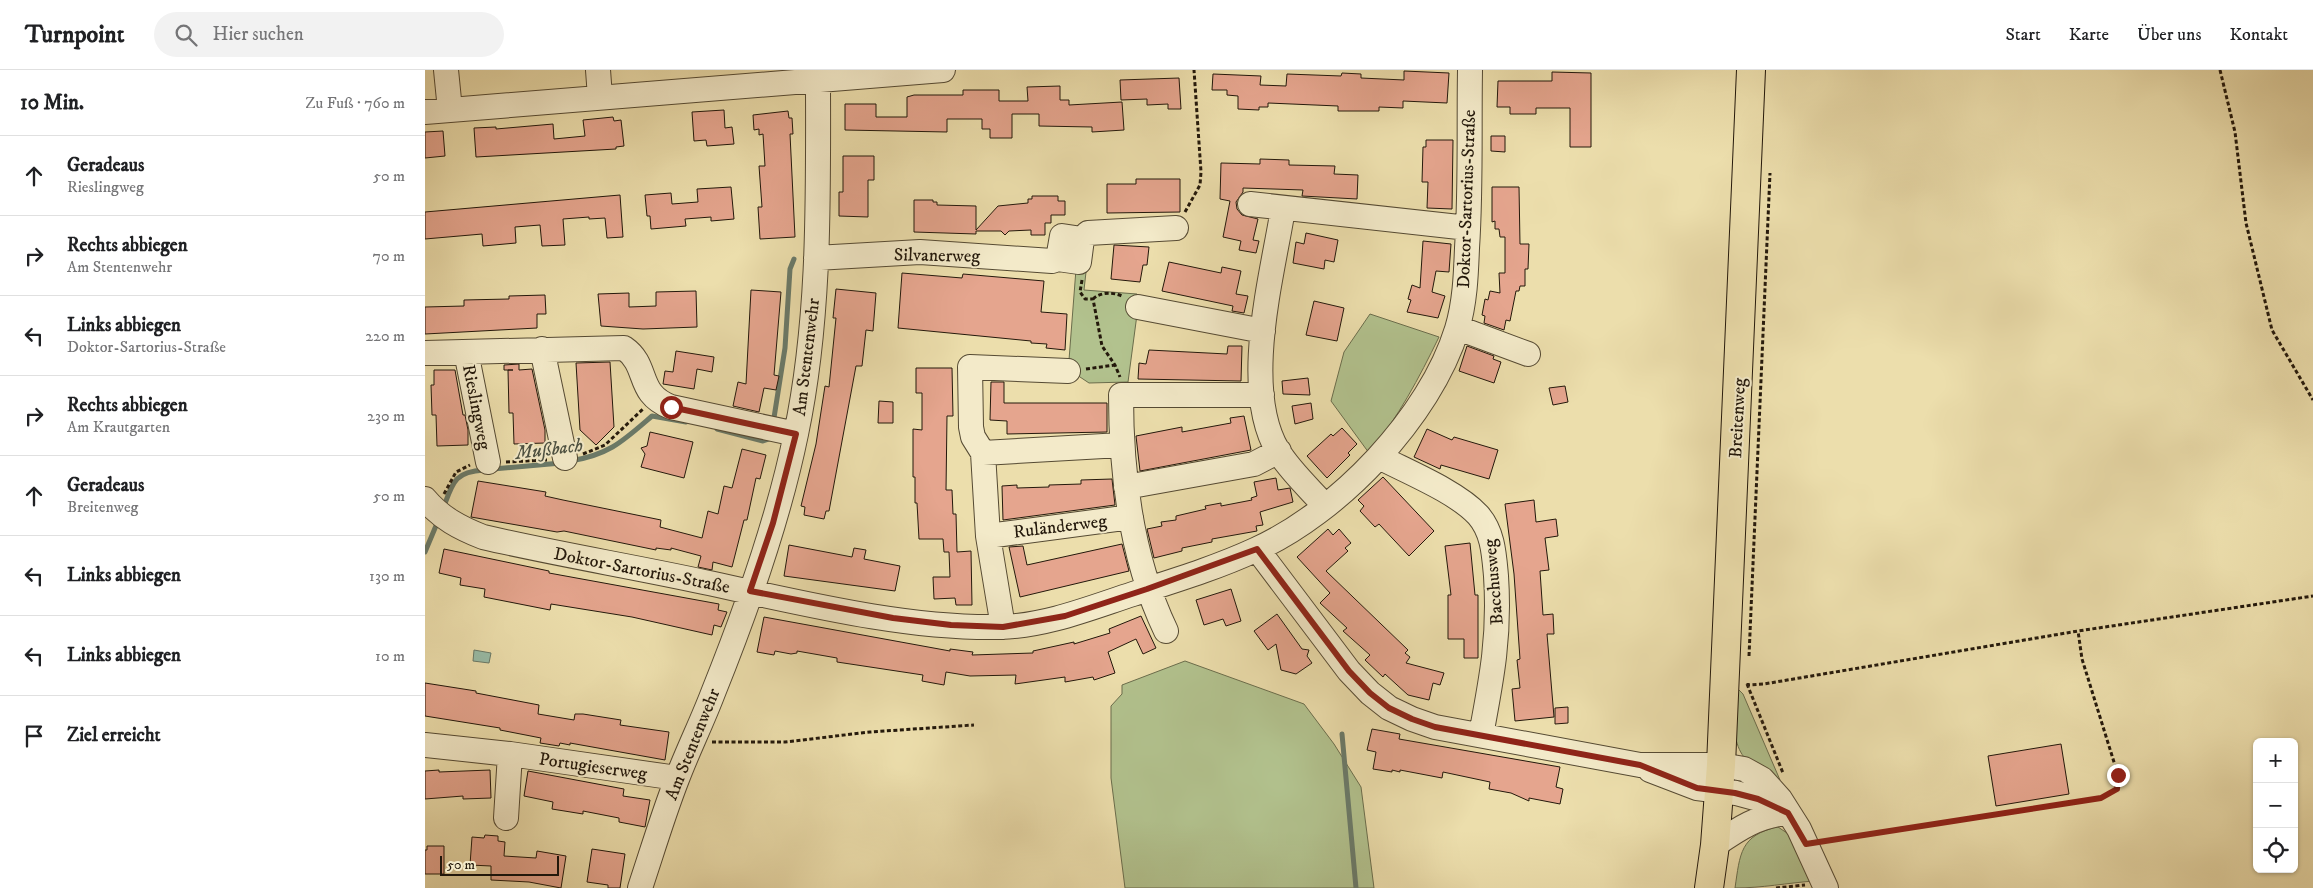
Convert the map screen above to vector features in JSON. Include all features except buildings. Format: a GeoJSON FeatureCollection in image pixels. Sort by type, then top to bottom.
{"type":"FeatureCollection","features":[{"type":"Feature","properties":{"kind":"main road","name":"Breitenweg"},"geometry":{"type":"LineString","coordinates":[[1709,888],[1715,845],[1720,778],[1737,660],[1751,70]]}},
{"type":"Feature","properties":{"kind":"street"},"geometry":{"type":"LineString","coordinates":[[446,70],[449,110]]}},
{"type":"Feature","properties":{"kind":"street"},"geometry":{"type":"LineString","coordinates":[[598,70],[600,98]]}},
{"type":"Feature","properties":{"kind":"street"},"geometry":{"type":"LineString","coordinates":[[425,112],[600,98],[818,75],[943,70]]}},
{"type":"Feature","properties":{"kind":"street","name":"Doktor-Sartorius-Straße"},"geometry":{"type":"LineString","coordinates":[[434,513],[483,537],[893,618],[951,625],[1003,627],[1065,616],[1147,589],[1257,549],[1284,534],[1325,506],[1379,457],[1408,421],[1429,389],[1458,328],[1466,271],[1468,228],[1470,70]]}},
{"type":"Feature","properties":{"kind":"street","name":"Am Stentenwehr"},"geometry":{"type":"LineString","coordinates":[[640,888],[677,778],[714,692],[775,514],[781,431],[808,354],[816,258],[818,75]]}},
{"type":"Feature","properties":{"kind":"street"},"geometry":{"type":"LineString","coordinates":[[1250,204],[1468,228]]}},
{"type":"Feature","properties":{"kind":"street"},"geometry":{"type":"LineString","coordinates":[[1283,209],[1263,331],[1262,395],[1271,434],[1279,451],[1325,506]]}},
{"type":"Feature","properties":{"kind":"street","name":"Silvanerweg"},"geometry":{"type":"LineString","coordinates":[[816,258],[919,252],[1052,261],[1073,253],[1088,233],[1176,228]]}},
{"type":"Feature","properties":{"kind":"street"},"geometry":{"type":"LineString","coordinates":[[1138,307],[1263,331]]}},
{"type":"Feature","properties":{"kind":"street"},"geometry":{"type":"LineString","coordinates":[[1458,328],[1528,354]]}},
{"type":"Feature","properties":{"kind":"street","name":"Rieslingweg"},"geometry":{"type":"LineString","coordinates":[[425,353],[624,348],[633,354],[654,398]]}},
{"type":"Feature","properties":{"kind":"street"},"geometry":{"type":"LineString","coordinates":[[543,349],[565,458]]}},
{"type":"Feature","properties":{"kind":"street","name":"Rieslingweg"},"geometry":{"type":"LineString","coordinates":[[466,352],[488,462]]}},
{"type":"Feature","properties":{"kind":"street","name":"Ruländerweg"},"geometry":{"type":"LineString","coordinates":[[1003,627],[988,536],[983,453],[973,437],[971,427],[971,368],[1068,371]]}},
{"type":"Feature","properties":{"kind":"street"},"geometry":{"type":"LineString","coordinates":[[1166,631],[1147,589],[1131,517],[1121,445],[1121,395],[1262,395]]}},
{"type":"Feature","properties":{"kind":"street"},"geometry":{"type":"LineString","coordinates":[[654,398],[671,407],[781,431]]}},
{"type":"Feature","properties":{"kind":"street"},"geometry":{"type":"LineString","coordinates":[[983,453],[1121,445]]}},
{"type":"Feature","properties":{"kind":"street"},"geometry":{"type":"LineString","coordinates":[[1126,487],[1254,464],[1279,451]]}},
{"type":"Feature","properties":{"kind":"street","name":"Bacchusweg"},"geometry":{"type":"LineString","coordinates":[[1379,457],[1464,503],[1487,526],[1492,540],[1495,568],[1498,636],[1481,735]]}},
{"type":"Feature","properties":{"kind":"street","name":"Ruländerweg"},"geometry":{"type":"LineString","coordinates":[[988,536],[1131,517]]}},
{"type":"Feature","properties":{"kind":"street"},"geometry":{"type":"LineString","coordinates":[[1257,549],[1349,671],[1370,693],[1389,708],[1435,727],[1640,765],[1687,785],[1720,778],[1788,813],[1806,844],[1825,887]]}},
{"type":"Feature","properties":{"kind":"street","name":"Portugieserweg"},"geometry":{"type":"LineString","coordinates":[[425,745],[509,754],[677,778]]}},
{"type":"Feature","properties":{"kind":"street"},"geometry":{"type":"LineString","coordinates":[[507,818],[509,754]]}},
{"type":"Feature","properties":{"kind":"street"},"geometry":{"type":"LineString","coordinates":[[1715,845],[1751,822],[1769,816],[1788,813]]}},
{"type":"Feature","properties":{"kind":"path"},"geometry":{"type":"LineString","coordinates":[[1176,228],[1200,184],[1194,70]]}},
{"type":"Feature","properties":{"kind":"path"},"geometry":{"type":"LineString","coordinates":[[2220,70],[2235,132],[2246,223],[2272,330],[2313,400]]}},
{"type":"Feature","properties":{"kind":"path"},"geometry":{"type":"LineString","coordinates":[[1770,170],[1761,409],[1737,660],[1785,777]]}},
{"type":"Feature","properties":{"kind":"path"},"geometry":{"type":"LineString","coordinates":[[1073,253],[1084,272],[1080,292],[1085,300],[1093,299],[1098,294],[1120,294],[1129,303],[1138,307]]}},
{"type":"Feature","properties":{"kind":"path"},"geometry":{"type":"LineString","coordinates":[[1093,299],[1102,346],[1119,373],[1121,395]]}},
{"type":"Feature","properties":{"kind":"path"},"geometry":{"type":"LineString","coordinates":[[1068,371],[1115,365]]}},
{"type":"Feature","properties":{"kind":"path"},"geometry":{"type":"LineString","coordinates":[[434,513],[456,472],[473,464],[565,458],[594,451],[605,445],[654,398]]}},
{"type":"Feature","properties":{"kind":"path"},"geometry":{"type":"LineString","coordinates":[[1747,685],[2078,631],[2313,596]]}},
{"type":"Feature","properties":{"kind":"path"},"geometry":{"type":"LineString","coordinates":[[1806,844],[2101,798],[2117,789],[2118,775],[2082,659],[2078,631]]}},
{"type":"Feature","properties":{"kind":"path"},"geometry":{"type":"LineString","coordinates":[[1747,685],[1748,675]]}},
{"type":"Feature","properties":{"kind":"path"},"geometry":{"type":"LineString","coordinates":[[693,743],[785,742],[870,732],[974,725]]}},
{"type":"Feature","properties":{"kind":"path"},"geometry":{"type":"LineString","coordinates":[[1776,888],[1791,885],[1825,887]]}},
{"type":"Feature","properties":{"kind":"shaded area"},"geometry":{"type":"Polygon","coordinates":[[[1076,269],[1086,272],[1084,290],[1137,294],[1138,307],[1128,382],[1089,383],[1077,375],[1068,373],[1076,269]]]}},
{"type":"Feature","properties":{"kind":"shaded area"},"geometry":{"type":"Polygon","coordinates":[[[1370,314],[1439,337],[1407,397],[1380,440],[1369,453],[1331,401],[1344,352],[1370,314]]]}},
{"type":"Feature","properties":{"kind":"shaded area"},"geometry":{"type":"Polygon","coordinates":[[[474,650],[491,653],[489,663],[473,661],[474,650]]]}},
{"type":"Feature","properties":{"kind":"shaded area"},"geometry":{"type":"Polygon","coordinates":[[[1185,661],[1304,704],[1334,744],[1361,787],[1374,888],[1125,888],[1111,778],[1111,706],[1122,694],[1122,685],[1185,661]]]}},
{"type":"Feature","properties":{"kind":"shaded area"},"geometry":{"type":"Polygon","coordinates":[[[1735,686],[1743,694],[1780,780],[1750,764],[1742,755],[1737,744],[1735,732],[1735,686]]]}},
{"type":"Feature","properties":{"kind":"shaded area"},"geometry":{"type":"Polygon","coordinates":[[[1778,827],[1790,835],[1814,881],[1735,888],[1738,865],[1744,848],[1756,835],[1778,827]]]}},
{"type":"Feature","properties":{"kind":"waterway","name":"Mußbach"},"geometry":{"type":"LineString","coordinates":[[773,424],[785,348],[790,269],[794,259]]}},
{"type":"Feature","properties":{"kind":"waterway","name":"Mußbach"},"geometry":{"type":"LineString","coordinates":[[570,461],[595,455],[615,446],[652,416],[686,422]]}},
{"type":"Feature","properties":{"kind":"waterway","name":"Mußbach"},"geometry":{"type":"LineString","coordinates":[[717,429],[763,441],[770,437]]}},
{"type":"Feature","properties":{"kind":"waterway","name":"Mußbach"},"geometry":{"type":"LineString","coordinates":[[493,469],[561,463]]}},
{"type":"Feature","properties":{"kind":"waterway","name":"Mußbach"},"geometry":{"type":"LineString","coordinates":[[443,509],[452,485],[460,476],[484,470]]}},
{"type":"Feature","properties":{"kind":"waterway","name":"Mußbach"},"geometry":{"type":"LineString","coordinates":[[425,552],[438,521]]}},
{"type":"Feature","properties":{"kind":"waterway"},"geometry":{"type":"LineString","coordinates":[[1342,734],[1356,888]]}},
{"type":"Feature","properties":{"kind":"route"},"geometry":{"type":"LineString","coordinates":[[671,407],[796,434],[773,523],[750,591],[929,624],[1003,627],[1065,616],[1233,559],[1257,549],[1349,671],[1370,693],[1389,708],[1435,727],[1570,750],[1640,765],[1697,788],[1735,793],[1758,799],[1788,813],[1806,844],[2101,798],[2117,789],[2118,775]]}}]}
